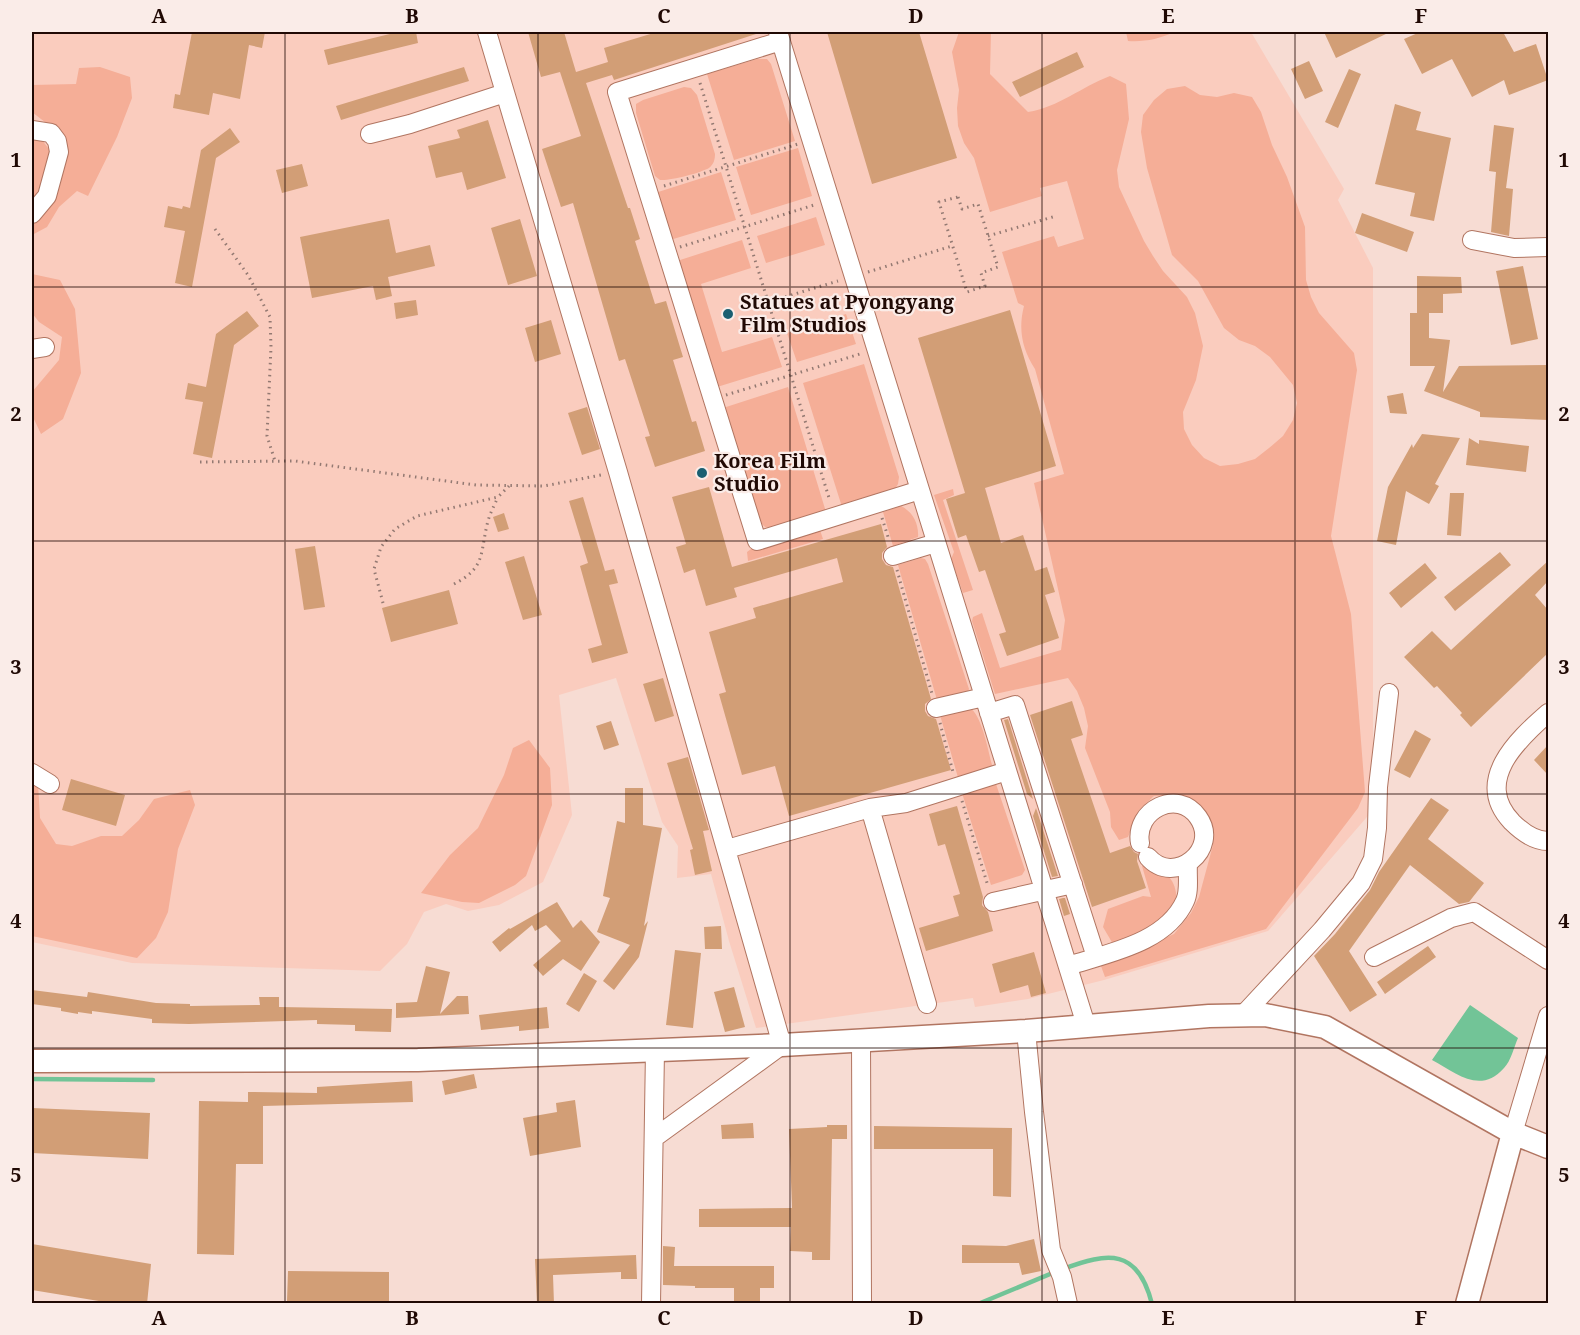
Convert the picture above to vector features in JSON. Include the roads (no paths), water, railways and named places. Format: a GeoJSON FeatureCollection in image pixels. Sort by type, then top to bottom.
{"type":"FeatureCollection","features":[{"type":"Feature","properties":{"kind":"main road"},"geometry":{"type":"LineString","coordinates":[[32,1061],[418,1060],[782,1045],[1209,1016],[1265,1015],[1325,1027],[1513,1133],[1548,1147]]}},
{"type":"Feature","properties":{"kind":"main road"},"geometry":{"type":"LineString","coordinates":[[1467,1304],[1513,1133]]}},
{"type":"Feature","properties":{"kind":"street"},"geometry":{"type":"LineString","coordinates":[[487,32],[618,472],[782,1045],[654,1138]]}},
{"type":"Feature","properties":{"kind":"street"},"geometry":{"type":"LineString","coordinates":[[920,490],[757,541],[617,92],[695,68],[779,36],[987,705],[1044,891],[1086,1025]]}},
{"type":"Feature","properties":{"kind":"street"},"geometry":{"type":"LineString","coordinates":[[370,134],[410,124],[505,93]]}},
{"type":"Feature","properties":{"kind":"street"},"geometry":{"type":"LineString","coordinates":[[32,130],[51,133],[57,141],[59,152],[47,196],[32,214]]}},
{"type":"Feature","properties":{"kind":"street"},"geometry":{"type":"LineString","coordinates":[[1472,240],[1514,248],[1548,247]]}},
{"type":"Feature","properties":{"kind":"street"},"geometry":{"type":"LineString","coordinates":[[893,556],[936,543]]}},
{"type":"Feature","properties":{"kind":"street"},"geometry":{"type":"LineString","coordinates":[[1243,1015],[1322,930],[1361,883],[1373,859],[1377,828],[1378,787],[1389,693]]}},
{"type":"Feature","properties":{"kind":"street"},"geometry":{"type":"LineString","coordinates":[[936,708],[1015,705],[1096,957]]}},
{"type":"Feature","properties":{"kind":"street"},"geometry":{"type":"LineString","coordinates":[[1548,713],[1526,733],[1504,762],[1497,775],[1497,794],[1504,813],[1516,826],[1531,838],[1548,841]]}},
{"type":"Feature","properties":{"kind":"street"},"geometry":{"type":"LineString","coordinates":[[727,849],[870,808],[906,802],[1007,771]]}},
{"type":"Feature","properties":{"kind":"street"},"geometry":{"type":"LineString","coordinates":[[32,773],[50,784]]}},
{"type":"Feature","properties":{"kind":"street"},"geometry":{"type":"LineString","coordinates":[[1068,966],[1138,942],[1159,931],[1176,917],[1187,899],[1188,864],[1198,855],[1203,842],[1203,829],[1198,816],[1188,807],[1174,803],[1161,804],[1149,811],[1142,822],[1139,836],[1144,850],[1161,867],[1175,868],[1188,864]]}},
{"type":"Feature","properties":{"kind":"street"},"geometry":{"type":"LineString","coordinates":[[870,808],[927,1004]]}},
{"type":"Feature","properties":{"kind":"street"},"geometry":{"type":"LineString","coordinates":[[993,902],[1073,884]]}},
{"type":"Feature","properties":{"kind":"street"},"geometry":{"type":"LineString","coordinates":[[1374,957],[1451,918],[1474,912],[1548,960]]}},
{"type":"Feature","properties":{"kind":"street"},"geometry":{"type":"LineString","coordinates":[[1513,1133],[1548,1017]]}},
{"type":"Feature","properties":{"kind":"street"},"geometry":{"type":"LineString","coordinates":[[1026,1030],[1051,1250],[1068,1304]]}},
{"type":"Feature","properties":{"kind":"street"},"geometry":{"type":"LineString","coordinates":[[861,1040],[862,1304]]}},
{"type":"Feature","properties":{"kind":"street"},"geometry":{"type":"LineString","coordinates":[[651,1304],[655,1050]]}},
{"type":"Feature","properties":{"kind":"waterway"},"geometry":{"type":"LineString","coordinates":[[32,1079],[153,1080]]}},
{"type":"Feature","properties":{"kind":"waterway"},"geometry":{"type":"LineString","coordinates":[[1063,1269],[1094,1259],[1119,1259],[1130,1264],[1139,1273],[1152,1304]]}},
{"type":"Feature","properties":{"kind":"waterway"},"geometry":{"type":"LineString","coordinates":[[978,1304],[1055,1272]]}},
{"type":"Feature","properties":{"kind":"place","name":"Statues at Pyongyang Film Studios"},"geometry":{"type":"Point","coordinates":[728,314]}},
{"type":"Feature","properties":{"kind":"place","name":"Korea Film Studio"},"geometry":{"type":"Point","coordinates":[702,473]}}]}
